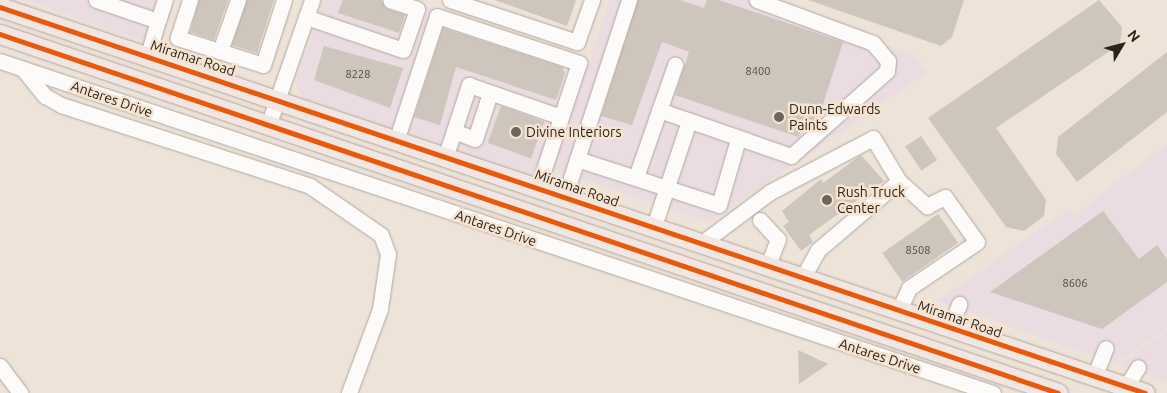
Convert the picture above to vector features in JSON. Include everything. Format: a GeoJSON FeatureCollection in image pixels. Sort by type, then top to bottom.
{"type":"FeatureCollection","features":[{"type":"Feature","properties":{"kind":"main road","name":"Miramar Road"},"geometry":{"type":"LineString","coordinates":[[8,6],[950,328],[1146,393]]}},
{"type":"Feature","properties":{"kind":"main road"},"geometry":{"type":"LineString","coordinates":[[0,34],[269,123],[1056,393]]}},
{"type":"Feature","properties":{"kind":"street"},"geometry":{"type":"LineString","coordinates":[[96,0],[158,21]]}},
{"type":"Feature","properties":{"kind":"street"},"geometry":{"type":"LineString","coordinates":[[148,55],[165,0]]}},
{"type":"Feature","properties":{"kind":"street"},"geometry":{"type":"LineString","coordinates":[[190,0],[178,38],[263,64],[284,0]]}},
{"type":"Feature","properties":{"kind":"street"},"geometry":{"type":"LineString","coordinates":[[220,51],[238,0]]}},
{"type":"Feature","properties":{"kind":"street"},"geometry":{"type":"LineString","coordinates":[[269,123],[312,0]]}},
{"type":"Feature","properties":{"kind":"street"},"geometry":{"type":"LineString","coordinates":[[390,0],[579,63],[538,186]]}},
{"type":"Feature","properties":{"kind":"street"},"geometry":{"type":"LineString","coordinates":[[450,0],[577,42],[592,0]]}},
{"type":"Feature","properties":{"kind":"street"},"geometry":{"type":"LineString","coordinates":[[565,196],[629,0]]}},
{"type":"Feature","properties":{"kind":"street"},"geometry":{"type":"LineString","coordinates":[[659,110],[791,156],[887,71],[888,61],[873,43],[757,0]]}},
{"type":"Feature","properties":{"kind":"street"},"geometry":{"type":"LineString","coordinates":[[306,17],[403,50],[417,9]]}},
{"type":"Feature","properties":{"kind":"street"},"geometry":{"type":"LineString","coordinates":[[397,138],[437,16]]}},
{"type":"Feature","properties":{"kind":"street","name":"Antares Drive"},"geometry":{"type":"LineString","coordinates":[[0,62],[993,393]]}},
{"type":"Feature","properties":{"kind":"street"},"geometry":{"type":"LineString","coordinates":[[636,176],[675,65]]}},
{"type":"Feature","properties":{"kind":"street"},"geometry":{"type":"LineString","coordinates":[[23,69],[45,96],[61,105],[310,186],[381,235],[388,254],[380,309],[349,393]]}},
{"type":"Feature","properties":{"kind":"street"},"geometry":{"type":"LineString","coordinates":[[446,155],[469,86],[561,117]]}},
{"type":"Feature","properties":{"kind":"street"},"geometry":{"type":"LineString","coordinates":[[454,131],[475,138],[490,93]]}},
{"type":"Feature","properties":{"kind":"street"},"geometry":{"type":"LineString","coordinates":[[654,226],[689,121]]}},
{"type":"Feature","properties":{"kind":"street"},"geometry":{"type":"LineString","coordinates":[[702,243],[770,192],[873,138],[899,181],[927,206],[945,197],[977,242],[909,288],[899,310]]}},
{"type":"Feature","properties":{"kind":"street"},"geometry":{"type":"LineString","coordinates":[[577,159],[636,176],[719,205],[738,139]]}},
{"type":"Feature","properties":{"kind":"street"},"geometry":{"type":"LineString","coordinates":[[803,277],[818,250],[899,181]]}},
{"type":"Feature","properties":{"kind":"street"},"geometry":{"type":"LineString","coordinates":[[760,220],[778,239],[768,265]]}},
{"type":"Feature","properties":{"kind":"street"},"geometry":{"type":"LineString","coordinates":[[950,328],[959,304]]}},
{"type":"Feature","properties":{"kind":"street"},"geometry":{"type":"LineString","coordinates":[[1094,376],[1106,348]]}},
{"type":"Feature","properties":{"kind":"street"},"geometry":{"type":"LineString","coordinates":[[0,366],[20,393]]}},
{"type":"Feature","properties":{"kind":"street"},"geometry":{"type":"LineString","coordinates":[[1126,387],[1138,367]]}},
{"type":"Feature","properties":{"kind":"shaded area"},"geometry":{"type":"Polygon","coordinates":[[[26,0],[173,0],[158,46],[26,0]]]}},
{"type":"Feature","properties":{"kind":"shaded area"},"geometry":{"type":"Polygon","coordinates":[[[324,0],[407,0],[590,62],[609,0],[751,0],[914,55],[927,73],[709,222],[554,169],[550,182],[305,100],[295,85],[324,0]]]}},
{"type":"Feature","properties":{"kind":"shaded area"},"geometry":{"type":"Polygon","coordinates":[[[1167,144],[1167,328],[1117,363],[937,301],[1069,209],[1074,215],[1167,144]]]}},
{"type":"Feature","properties":{"kind":"shaded area"},"geometry":{"type":"Polygon","coordinates":[[[1167,331],[1167,382],[1119,365],[1167,331]]]}},
{"type":"Feature","properties":{"kind":"building"},"geometry":{"type":"Polygon","coordinates":[[[199,0],[228,0],[214,40],[190,32],[199,0]]]}},
{"type":"Feature","properties":{"kind":"building"},"geometry":{"type":"Polygon","coordinates":[[[247,0],[274,0],[257,53],[232,45],[247,0]]]}},
{"type":"Feature","properties":{"kind":"building"},"geometry":{"type":"Polygon","coordinates":[[[343,0],[381,0],[387,9],[405,15],[399,33],[338,13],[343,0]]]}},
{"type":"Feature","properties":{"kind":"building"},"geometry":{"type":"Polygon","coordinates":[[[495,0],[576,0],[567,26],[495,0]]]}},
{"type":"Feature","properties":{"kind":"building"},"geometry":{"type":"Polygon","coordinates":[[[638,0],[680,0],[704,8],[707,0],[719,0],[843,42],[818,120],[809,127],[804,125],[798,137],[675,95],[689,52],[662,42],[632,125],[601,116],[638,0]]]}},
{"type":"Feature","properties":{"kind":"building"},"geometry":{"type":"Polygon","coordinates":[[[808,0],[964,0],[952,37],[941,46],[808,0]]]}},
{"type":"Feature","properties":{"kind":"building"},"geometry":{"type":"Polygon","coordinates":[[[1099,0],[1122,27],[1120,44],[996,128],[1046,200],[1044,216],[1024,231],[1006,227],[928,118],[1099,0]]]}},
{"type":"Feature","properties":{"kind":"building"},"geometry":{"type":"Polygon","coordinates":[[[443,28],[562,67],[565,73],[556,100],[456,67],[440,125],[414,117],[443,28]]]}},
{"type":"Feature","properties":{"kind":"building"},"geometry":{"type":"Polygon","coordinates":[[[324,46],[403,68],[390,108],[314,80],[324,46]]]}},
{"type":"Feature","properties":{"kind":"building"},"geometry":{"type":"Polygon","coordinates":[[[1167,52],[1167,112],[1077,182],[1056,154],[1058,137],[1167,52]]]}},
{"type":"Feature","properties":{"kind":"building","name":"Divine Interiors"},"geometry":{"type":"Polygon","coordinates":[[[501,106],[544,122],[531,158],[488,143],[501,106]]]}},
{"type":"Feature","properties":{"kind":"building"},"geometry":{"type":"Polygon","coordinates":[[[921,136],[937,160],[921,171],[905,147],[921,136]]]}},
{"type":"Feature","properties":{"kind":"building","name":"Rush Truck Center"},"geometry":{"type":"Polygon","coordinates":[[[861,155],[884,181],[809,235],[813,242],[801,251],[783,226],[789,222],[782,211],[821,179],[823,183],[861,155]]]}},
{"type":"Feature","properties":{"kind":"building"},"geometry":{"type":"Polygon","coordinates":[[[1103,211],[1139,259],[1157,245],[1167,259],[1167,282],[1102,329],[990,292],[1103,211]]]}},
{"type":"Feature","properties":{"kind":"building"},"geometry":{"type":"Polygon","coordinates":[[[938,214],[958,243],[902,282],[882,253],[938,214]]]}},
{"type":"Feature","properties":{"kind":"building"},"geometry":{"type":"Polygon","coordinates":[[[798,350],[828,364],[799,384],[798,350]]]}},
{"type":"Feature","properties":{"kind":"cycle path"},"geometry":{"type":"LineString","coordinates":[[0,7],[1145,393]]}},
{"type":"Feature","properties":{"kind":"cycle path"},"geometry":{"type":"LineString","coordinates":[[0,34],[1058,393]]}},
{"type":"Feature","properties":{"kind":"place","name":"Dunn-Edwards Paints"},"geometry":{"type":"Point","coordinates":[779,117]}},
{"type":"Feature","properties":{"kind":"place","name":"Divine Interiors"},"geometry":{"type":"Point","coordinates":[516,132]}},
{"type":"Feature","properties":{"kind":"place","name":"Rush Truck Center"},"geometry":{"type":"Point","coordinates":[827,200]}}]}
